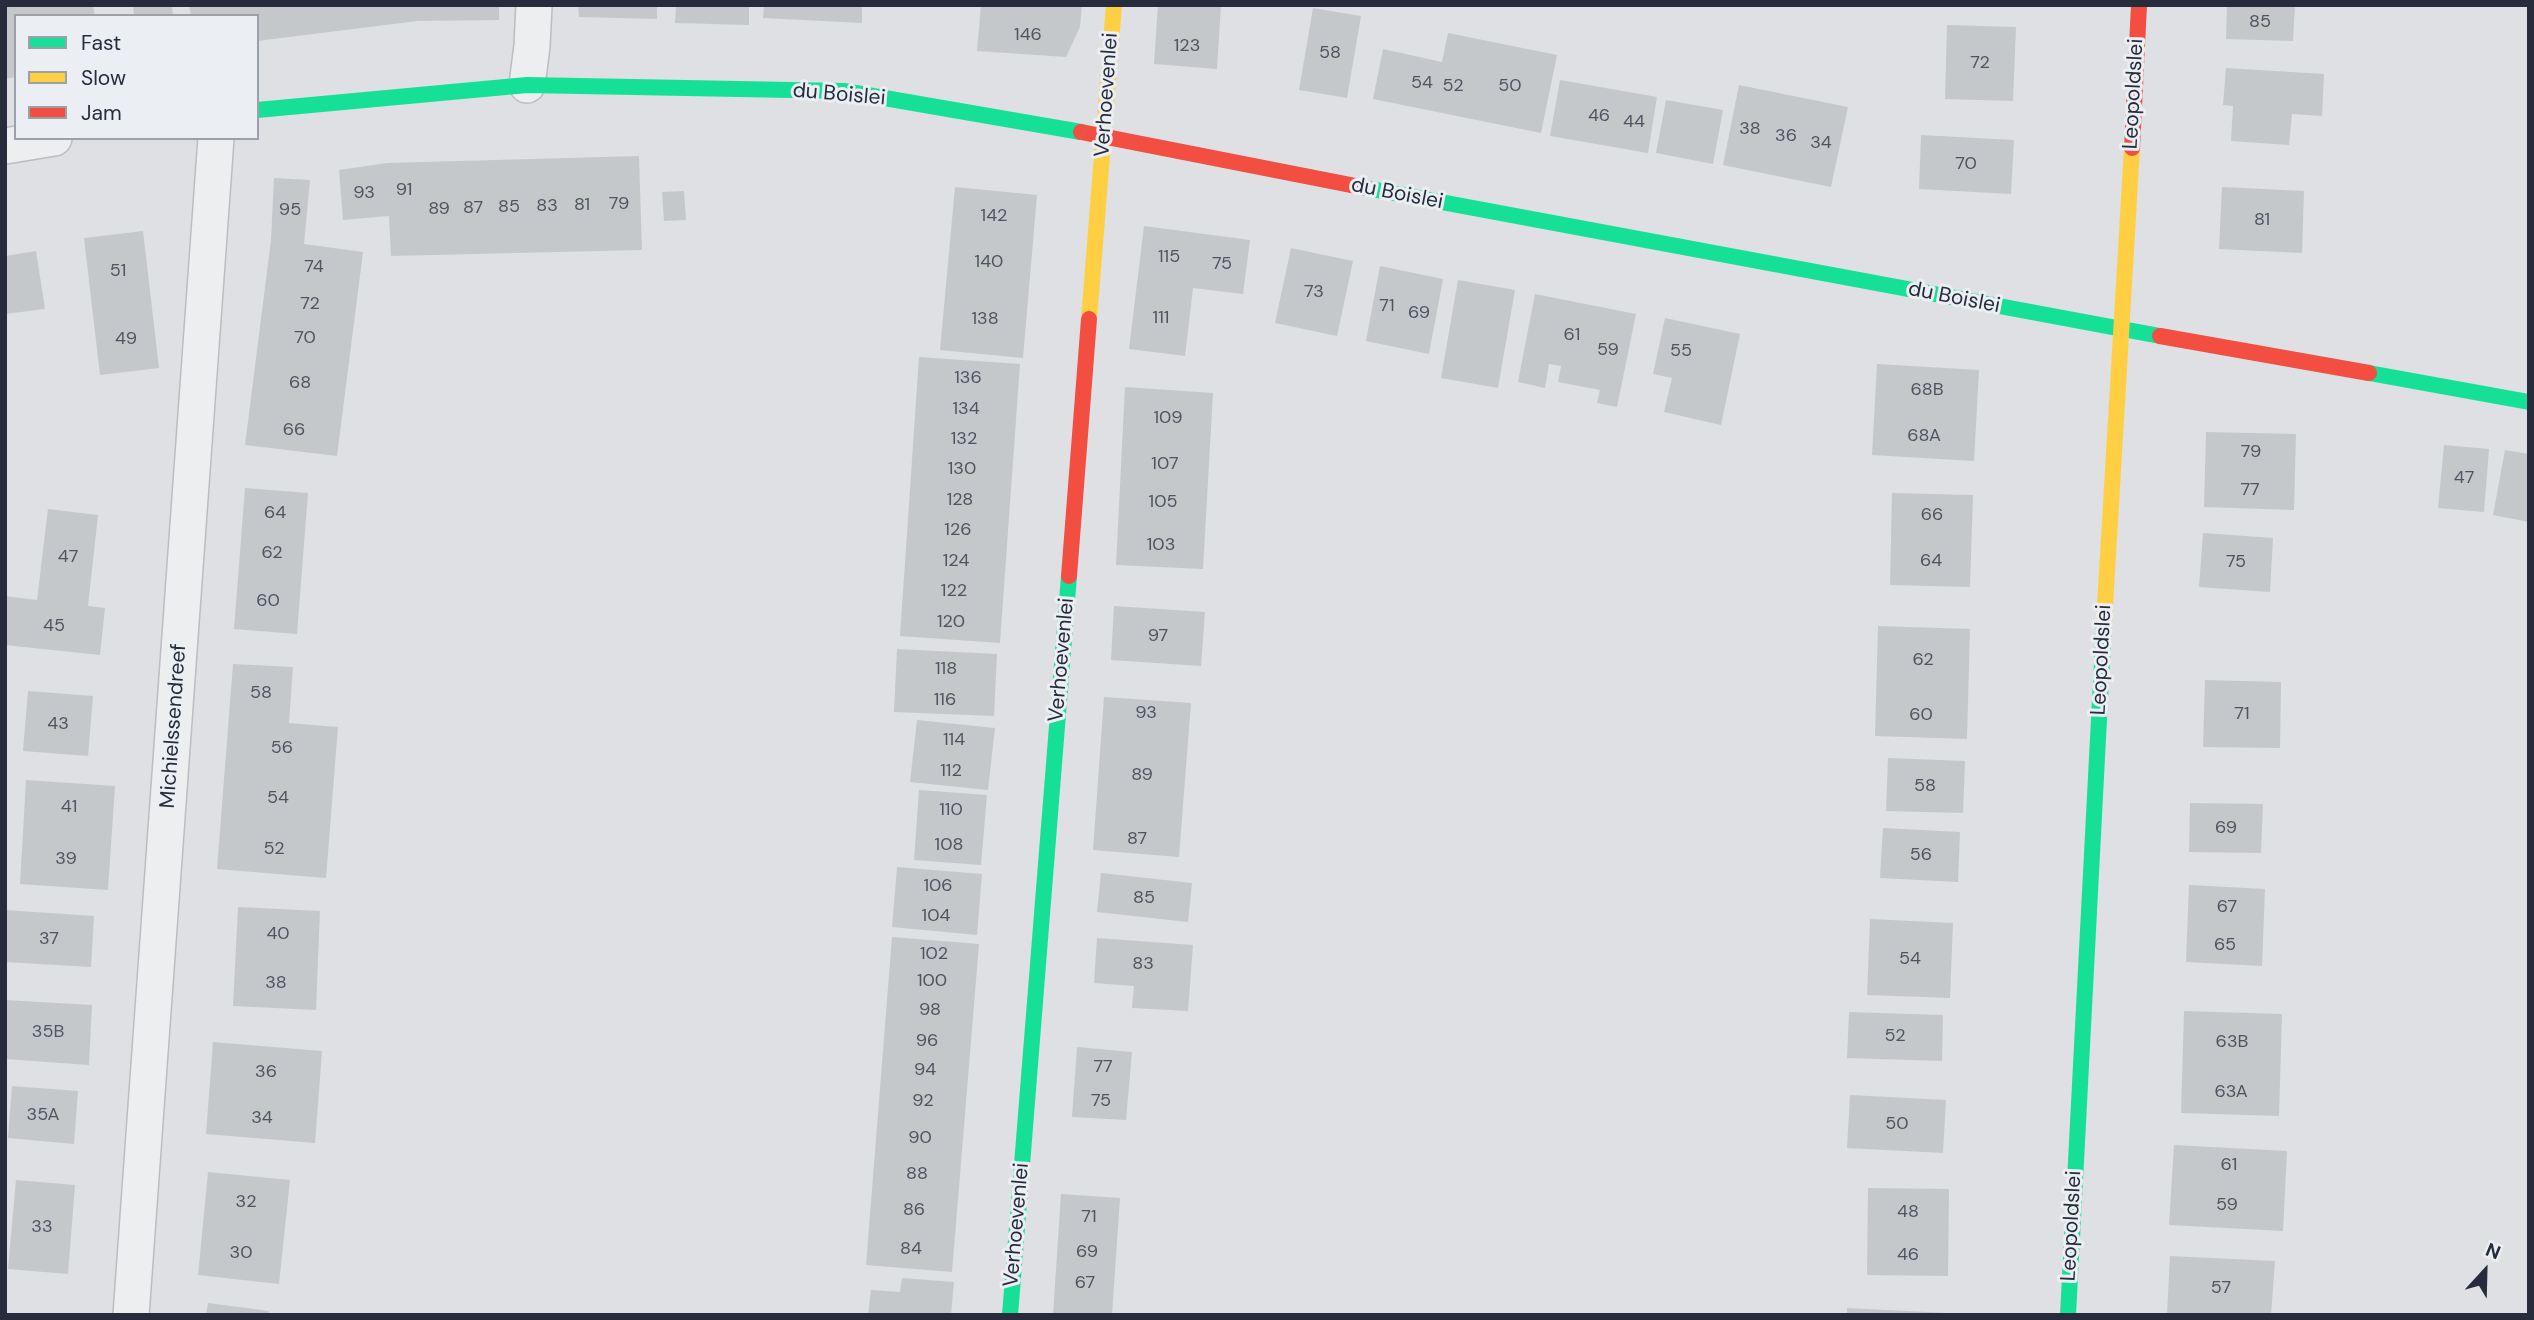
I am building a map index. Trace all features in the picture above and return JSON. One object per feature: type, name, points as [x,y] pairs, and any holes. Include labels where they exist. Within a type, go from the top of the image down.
[{"type":"street","points":[[527,85],[534,5]]},
{"type":"street","name":"Verhoevenlei","points":[[1010,1315],[1114,5]]},
{"type":"street","name":"Leopoldslei","points":[[2068,1315],[2139,5]]},
{"type":"street","name":"du Boislei","points":[[259,110],[527,85],[844,91],[1104,136],[1171,152],[2529,402]]},
{"type":"street","points":[[5,146],[42,140]]},
{"type":"street","name":"Michielssendreef","points":[[131,1315],[216,140]]},
{"type":"building","points":[[5,5],[93,5],[95,14],[14,14],[14,77],[5,79]]},
{"type":"building","points":[[133,5],[172,5],[173,14],[134,14]]},
{"type":"building","points":[[189,5],[499,5],[499,20],[418,21],[259,41],[259,14],[191,14]]},
{"type":"building","points":[[578,5],[657,5],[657,19],[579,17]]},
{"type":"building","points":[[676,5],[749,5],[749,25],[675,23]]},
{"type":"building","points":[[764,5],[862,5],[862,23],[763,18]]},
{"type":"building","points":[[981,5],[1082,5],[1080,27],[1066,57],[977,51]]},
{"type":"building","points":[[1158,5],[1221,5],[1217,69],[1154,64]]},
{"type":"building","points":[[2227,5],[2295,5],[2293,41],[2226,39]]},
{"type":"building","points":[[1313,8],[1361,16],[1347,98],[1299,90]]},
{"type":"building","points":[[1947,25],[2016,27],[2013,101],[1945,99]]},
{"type":"building","points":[[1448,33],[1557,55],[1541,133],[1373,99],[1383,49],[1442,62]]},
{"type":"building","points":[[2226,68],[2324,74],[2322,116],[2292,114],[2289,145],[2231,141],[2233,106],[2223,105]]},
{"type":"building","points":[[1560,80],[1657,97],[1648,153],[1550,136]]},
{"type":"building","points":[[1739,85],[1848,107],[1831,187],[1723,165]]},
{"type":"building","points":[[1666,100],[1723,110],[1713,164],[1656,153]]},
{"type":"building","points":[[1921,135],[2014,140],[2011,194],[1919,189]]},
{"type":"building","points":[[639,156],[642,250],[391,256],[389,216],[343,220],[339,170],[387,163]]},
{"type":"building","points":[[274,178],[310,180],[304,244],[363,252],[337,456],[245,445],[271,240]]},
{"type":"building","points":[[955,187],[1037,195],[1023,358],[940,350]]},
{"type":"building","points":[[2222,187],[2304,191],[2302,253],[2219,249]]},
{"type":"building","points":[[684,191],[686,220],[664,221],[662,192]]},
{"type":"building","points":[[1144,226],[1250,240],[1243,294],[1193,288],[1185,356],[1129,349]]},
{"type":"building","points":[[143,231],[159,368],[100,375],[84,238]]},
{"type":"building","points":[[1291,248],[1353,261],[1337,336],[1275,323]]},
{"type":"building","points":[[36,251],[45,309],[5,314],[5,256]]},
{"type":"building","points":[[1380,266],[1443,279],[1429,354],[1366,341]]},
{"type":"building","points":[[1458,280],[1515,290],[1498,388],[1441,378]]},
{"type":"building","points":[[1535,294],[1636,314],[1617,407],[1597,403],[1600,390],[1558,382],[1561,366],[1549,364],[1545,388],[1518,382]]},
{"type":"building","points":[[1665,318],[1740,334],[1721,425],[1664,412],[1672,378],[1653,374]]},
{"type":"building","points":[[919,357],[1020,364],[1000,643],[900,636]]},
{"type":"building","points":[[1877,364],[1979,370],[1974,461],[1872,455]]},
{"type":"building","points":[[1125,387],[1213,393],[1203,569],[1116,565]]},
{"type":"building","points":[[2206,432],[2296,434],[2294,510],[2204,507]]},
{"type":"building","points":[[2444,445],[2489,449],[2484,512],[2438,508]]},
{"type":"building","points":[[2505,450],[2529,454],[2529,522],[2493,515]]},
{"type":"building","points":[[245,488],[308,493],[297,634],[234,629]]},
{"type":"building","points":[[1892,493],[1973,495],[1970,587],[1890,585]]},
{"type":"building","points":[[48,509],[98,515],[88,606],[105,608],[100,655],[5,645],[5,596],[37,600]]},
{"type":"building","points":[[2203,533],[2273,538],[2270,592],[2199,587]]},
{"type":"building","points":[[1114,606],[1205,612],[1201,666],[1111,660]]},
{"type":"building","points":[[1878,626],[1970,629],[1967,739],[1875,736]]},
{"type":"building","points":[[897,649],[997,654],[994,716],[894,712]]},
{"type":"building","points":[[233,664],[293,667],[289,723],[338,727],[326,878],[217,869]]},
{"type":"building","points":[[2205,680],[2281,682],[2280,748],[2203,747]]},
{"type":"building","points":[[28,691],[93,696],[88,756],[23,751]]},
{"type":"building","points":[[1104,697],[1191,703],[1179,857],[1093,850]]},
{"type":"building","points":[[917,720],[995,728],[988,790],[910,782]]},
{"type":"building","points":[[1888,758],[1965,761],[1963,813],[1886,811]]},
{"type":"building","points":[[26,780],[115,786],[108,890],[20,884]]},
{"type":"building","points":[[919,790],[987,795],[981,865],[914,860]]},
{"type":"building","points":[[2190,803],[2263,804],[2261,853],[2189,852]]},
{"type":"building","points":[[1883,828],[1960,832],[1958,882],[1880,878]]},
{"type":"building","points":[[897,867],[982,874],[977,935],[892,927]]},
{"type":"building","points":[[1101,873],[1192,883],[1188,922],[1097,912]]},
{"type":"building","points":[[2189,885],[2265,889],[2262,966],[2186,962]]},
{"type":"building","points":[[238,907],[320,911],[316,1010],[233,1006]]},
{"type":"building","points":[[5,910],[94,916],[91,967],[5,962]]},
{"type":"building","points":[[1870,919],[1953,923],[1950,998],[1867,995]]},
{"type":"building","points":[[892,937],[979,944],[952,1272],[866,1265]]},
{"type":"building","points":[[1097,938],[1193,945],[1188,1011],[1132,1008],[1134,986],[1094,983]]},
{"type":"building","points":[[5,1000],[92,1005],[89,1065],[5,1059]]},
{"type":"building","points":[[2184,1011],[2282,1014],[2279,1116],[2181,1113]]},
{"type":"building","points":[[1849,1012],[1943,1015],[1942,1061],[1847,1058]]},
{"type":"building","points":[[213,1042],[322,1051],[315,1143],[206,1134]]},
{"type":"building","points":[[1077,1047],[1132,1052],[1126,1120],[1072,1117]]},
{"type":"building","points":[[12,1086],[78,1091],[74,1144],[8,1138]]},
{"type":"building","points":[[1850,1095],[1946,1100],[1943,1153],[1847,1148]]},
{"type":"building","points":[[2174,1145],[2287,1151],[2283,1231],[2169,1225]]},
{"type":"building","points":[[208,1172],[290,1180],[279,1284],[198,1275]]},
{"type":"building","points":[[16,1180],[75,1185],[68,1274],[8,1269]]},
{"type":"building","points":[[1868,1188],[1949,1189],[1948,1276],[1867,1275]]},
{"type":"building","points":[[1061,1194],[1120,1198],[1112,1315],[1053,1315]]},
{"type":"building","points":[[2170,1256],[2275,1261],[2271,1315],[2167,1315]]},
{"type":"building","points":[[902,1278],[954,1282],[951,1315],[868,1315],[871,1290],[900,1292]]},
{"type":"building","points":[[208,1303],[269,1311],[268,1315],[206,1315]]},
{"type":"building","points":[[1847,1308],[1947,1313],[1947,1315],[1847,1315]]},
{"type":"traffic: fast","points":[[259,110],[527,85],[844,91],[1081,132]]},
{"type":"traffic: fast","points":[[1366,188],[2160,336]]},
{"type":"traffic: fast","points":[[2369,373],[2529,402]]},
{"type":"traffic: fast","points":[[1010,1315],[1069,576]]},
{"type":"traffic: fast","points":[[2068,1315],[2104,623]]},
{"type":"traffic: slow","points":[[1089,319],[1114,5]]},
{"type":"traffic: slow","points":[[2104,623],[2132,148]]},
{"type":"traffic: jam","points":[[2132,148],[2139,5]]},
{"type":"traffic: jam","points":[[1081,132],[1366,188]]},
{"type":"traffic: jam","points":[[1069,576],[1089,319]]},
{"type":"traffic: jam","points":[[2160,336],[2369,373]]}]
